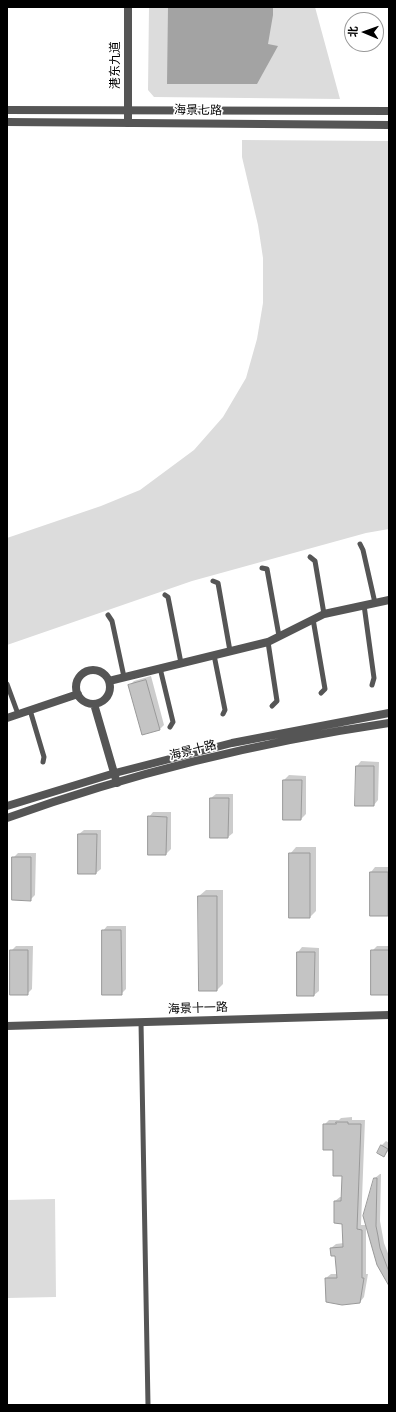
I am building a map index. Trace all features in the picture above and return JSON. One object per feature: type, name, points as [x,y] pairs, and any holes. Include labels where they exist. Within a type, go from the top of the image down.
[{"type":"street","name":"港东九道","points":[[128,7],[128,123]]},
{"type":"street","name":"海景七路","points":[[7,110],[389,111]]},
{"type":"street","name":"海景七路","points":[[7,122],[389,125]]},
{"type":"street","points":[[109,681],[268,642],[324,614],[389,600]]},
{"type":"street","points":[[92,670],[102,673],[109,681],[109,691],[104,700],[94,704],[84,702],[78,694],[77,683],[82,674],[86,672],[92,670]]},
{"type":"street","points":[[7,718],[78,694]]},
{"type":"street","points":[[94,704],[117,783]]},
{"type":"street","name":"海景十路","points":[[7,806],[114,772],[247,739],[389,713]]},
{"type":"street","name":"海景十路","points":[[7,818],[117,783],[192,763],[258,748],[389,724]]},
{"type":"street","name":"海景十一路","points":[[7,1026],[389,1016]]},
{"type":"lane","points":[[360,544],[364,550],[375,603]]},
{"type":"lane","points":[[310,557],[315,561],[324,614]]},
{"type":"lane","points":[[262,568],[267,570],[279,636]]},
{"type":"lane","points":[[214,581],[218,583],[230,651]]},
{"type":"lane","points":[[165,595],[168,597],[180,663]]},
{"type":"lane","points":[[364,605],[374,678],[372,685]]},
{"type":"lane","points":[[108,615],[112,621],[124,677]]},
{"type":"lane","points":[[313,619],[324,689],[321,693]]},
{"type":"lane","points":[[268,642],[277,701],[272,706]]},
{"type":"lane","points":[[214,655],[225,710],[223,714]]},
{"type":"lane","points":[[160,668],[173,722],[170,727]]},
{"type":"lane","points":[[7,684],[18,714]]},
{"type":"lane","points":[[30,710],[44,758],[43,762]]},
{"type":"lane","points":[[141,1022],[148,1405]]},
{"type":"shaded area","points":[[149,7],[315,7],[340,99],[154,97],[148,90]]},
{"type":"shaded area","points":[[168,7],[273,7],[268,44],[278,46],[257,84],[167,84]]},
{"type":"shaded area","points":[[242,140],[389,141],[389,529],[366,533],[192,581],[7,645],[7,538],[101,506],[140,490],[194,450],[223,417],[246,378],[257,339],[263,303],[263,258],[258,225],[242,157]]},
{"type":"shaded area","points":[[55,1199],[56,1297],[7,1298],[7,1200]]},
{"type":"building","points":[[146,680],[160,730],[142,735],[128,685]]},
{"type":"building","points":[[356,766],[374,766],[374,806],[355,806]]},
{"type":"building","points":[[283,780],[302,780],[301,820],[283,820]]},
{"type":"building","points":[[210,798],[229,798],[228,838],[210,838]]},
{"type":"building","points":[[148,816],[167,817],[166,855],[148,855]]},
{"type":"building","points":[[78,834],[97,834],[96,874],[78,874]]},
{"type":"building","points":[[289,853],[310,853],[310,918],[289,918]]},
{"type":"building","points":[[12,857],[31,857],[31,901],[12,900]]},
{"type":"building","points":[[370,872],[388,872],[388,916],[370,916]]},
{"type":"building","points":[[198,896],[217,896],[217,991],[199,991]]},
{"type":"building","points":[[102,930],[121,930],[122,995],[102,995]]},
{"type":"building","points":[[10,950],[28,950],[28,995],[10,995]]},
{"type":"building","points":[[371,950],[389,950],[389,995],[371,995]]},
{"type":"building","points":[[297,952],[315,952],[314,996],[297,996]]},
{"type":"building","points":[[336,1122],[361,1124],[357,1229],[362,1230],[362,1278],[364,1278],[360,1303],[342,1305],[326,1302],[325,1278],[337,1278],[335,1256],[331,1256],[330,1248],[343,1247],[342,1224],[334,1223],[334,1201],[341,1201],[342,1176],[333,1176],[333,1150],[323,1150],[323,1124],[336,1124]]},
{"type":"building","points":[[381,1145],[388,1149],[384,1157],[377,1153]]},
{"type":"building","points":[[374,1178],[377,1178],[376,1226],[380,1248],[389,1272],[389,1286],[377,1265],[363,1216]]}]
